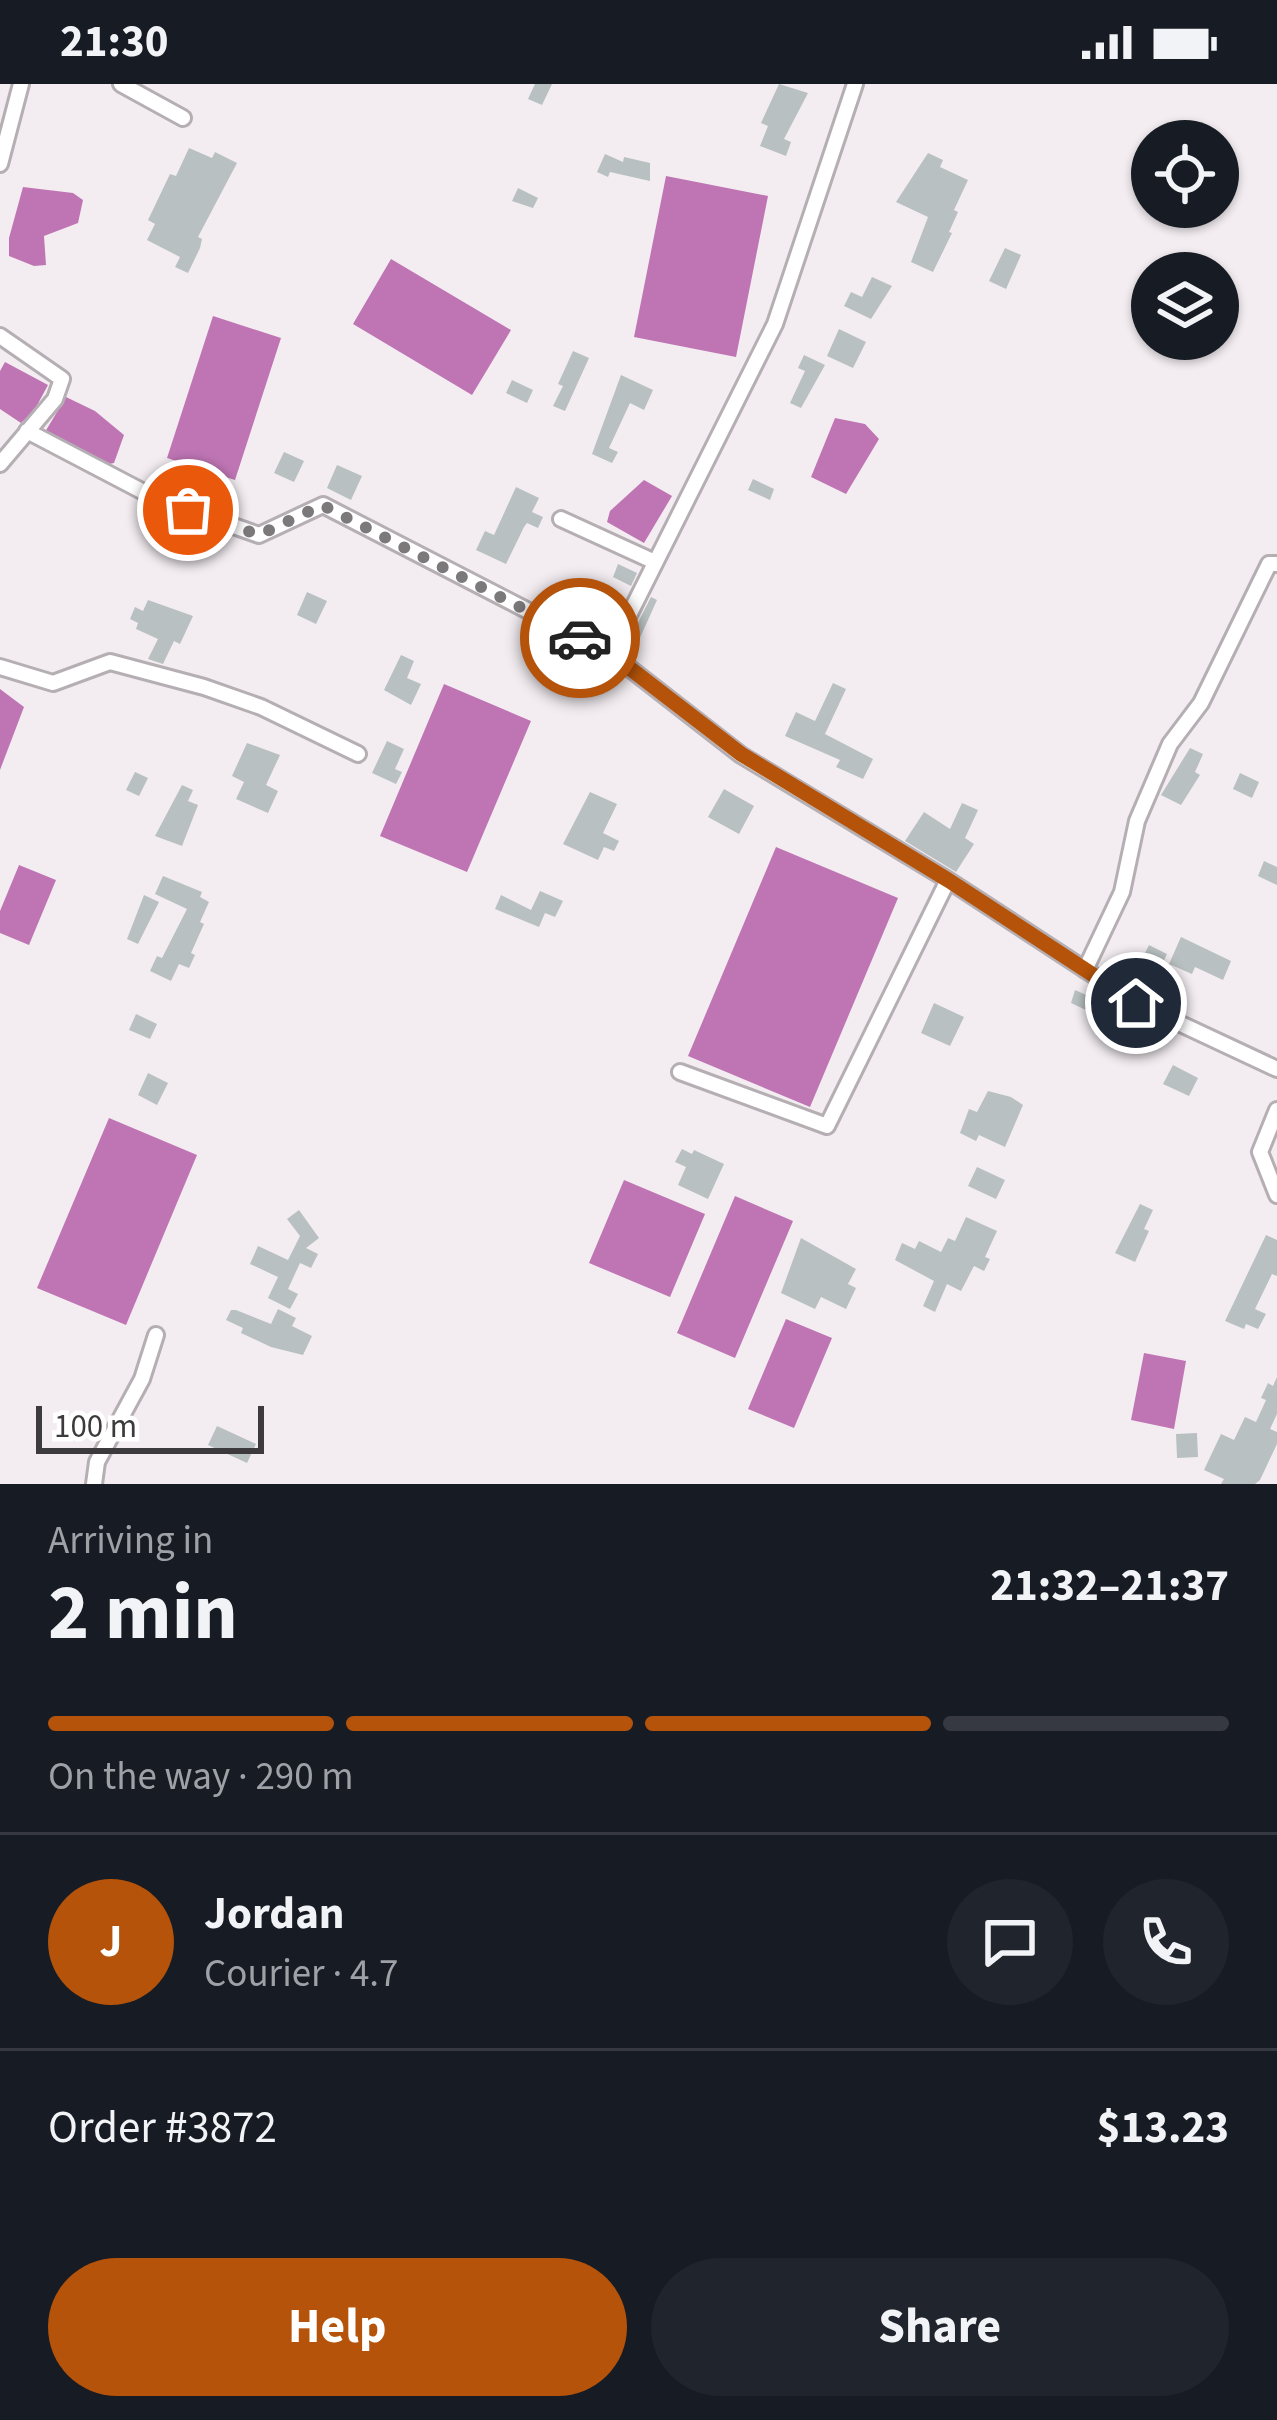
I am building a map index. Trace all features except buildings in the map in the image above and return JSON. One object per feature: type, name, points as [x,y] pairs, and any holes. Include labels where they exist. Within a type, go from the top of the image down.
[{"type":"street","points":[[0,164],[21,84]]},
{"type":"street","points":[[121,84],[183,118]]},
{"type":"street","points":[[610,653],[775,323],[855,84]]},
{"type":"street","points":[[0,336],[62,379],[55,399],[0,464]]},
{"type":"street","points":[[27,431],[157,500],[259,535],[322,505],[610,653],[741,754],[948,880],[1136,1003],[1277,1069]]},
{"type":"street","points":[[561,519],[655,562]]},
{"type":"street","points":[[1085,970],[1123,892],[1137,821],[1170,744],[1202,703],[1269,564],[1277,564]]},
{"type":"street","points":[[0,667],[53,683],[110,662],[261,707],[358,754]]},
{"type":"street","points":[[680,1072],[827,1126],[948,880]]},
{"type":"street","points":[[1277,1110],[1260,1152],[1277,1195]]},
{"type":"street","points":[[94,1484],[98,1462],[142,1379],[156,1335]]},
{"type":"shaded area","points":[[666,176],[768,196],[736,357],[634,337]]},
{"type":"shaded area","points":[[23,187],[73,193],[83,200],[78,223],[44,236],[46,265],[34,266],[9,256]]},
{"type":"shaded area","points":[[391,259],[511,330],[472,395],[353,324]]},
{"type":"shaded area","points":[[213,316],[281,338],[235,480],[167,458]]},
{"type":"shaded area","points":[[5,362],[48,385],[34,411],[21,423],[0,409],[0,371]]},
{"type":"shaded area","points":[[66,397],[95,411],[124,435],[114,463],[99,466],[45,432]]},
{"type":"shaded area","points":[[835,418],[865,424],[879,439],[846,494],[811,477]]},
{"type":"shaded area","points":[[644,480],[672,496],[644,543],[607,522],[610,511]]},
{"type":"shaded area","points":[[444,684],[531,721],[467,872],[380,836]]},
{"type":"shaded area","points":[[0,689],[24,707],[0,770]]},
{"type":"shaded area","points":[[776,847],[898,898],[810,1107],[688,1056]]},
{"type":"shaded area","points":[[19,865],[56,880],[29,945],[0,933],[0,911]]},
{"type":"shaded area","points":[[109,1118],[197,1155],[126,1325],[37,1288]]},
{"type":"shaded area","points":[[624,1180],[705,1214],[670,1297],[589,1263]]},
{"type":"shaded area","points":[[735,1196],[793,1221],[735,1358],[677,1333]]},
{"type":"shaded area","points":[[786,1319],[832,1338],[794,1428],[748,1409]]},
{"type":"shaded area","points":[[1144,1353],[1186,1361],[1174,1429],[1131,1420]]},
{"type":"way so far","points":[[188,510],[259,535],[322,505],[580,638]]},
{"type":"route","points":[[580,638],[610,653],[741,754],[948,880],[1136,1003]]}]
